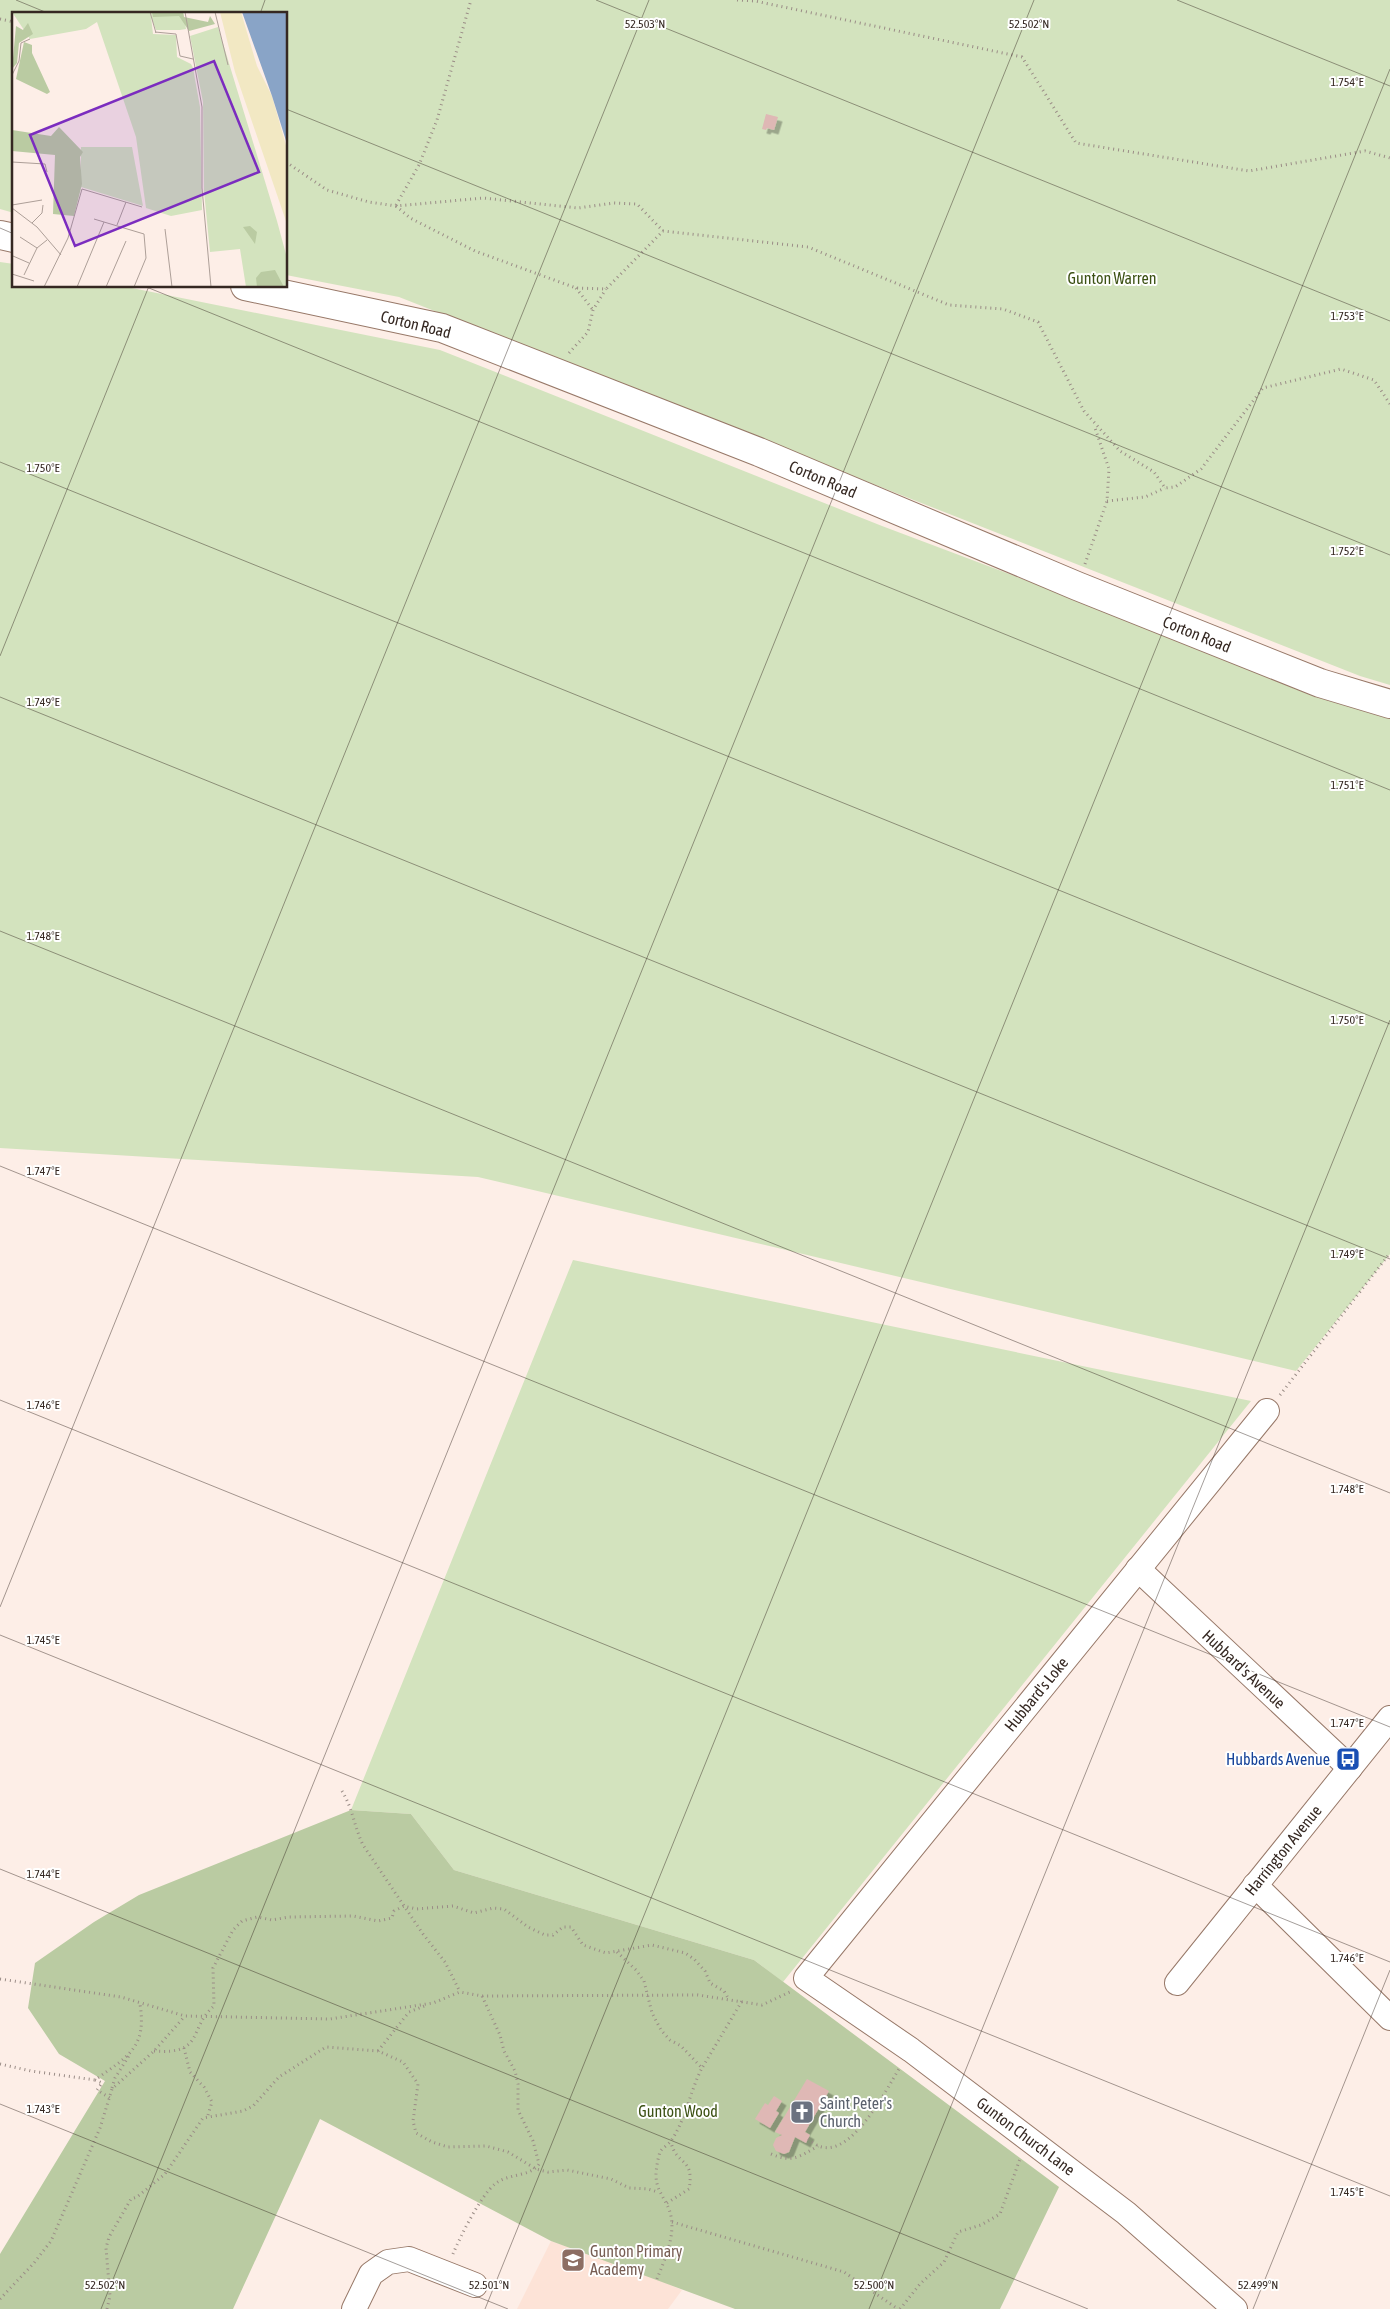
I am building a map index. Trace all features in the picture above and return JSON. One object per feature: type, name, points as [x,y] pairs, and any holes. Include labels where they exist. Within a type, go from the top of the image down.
[{"type":"main road","name":"Corton Road","points":[[254,288],[442,328],[760,452],[1077,586],[1320,683],[1390,704]]},
{"type":"street","name":"Hubbard's Loke","points":[[800,1984],[1267,1411]]},
{"type":"street","name":"Hubbard's Avenue","points":[[1138,1569],[1350,1768]]},
{"type":"street","name":"Harrington Avenue","points":[[1177,1983],[1390,1718]]},
{"type":"street","points":[[1255,1885],[1390,2018]]},
{"type":"street","name":"Gunton Church Lane","points":[[800,1984],[911,2050],[1126,2212],[1235,2309]]},
{"type":"street","points":[[354,2309],[371,2274],[388,2262],[409,2259],[475,2285]]},
{"type":"path","points":[[396,206],[420,165],[437,120],[471,0]]},
{"type":"path","points":[[737,0],[755,1],[1022,57],[1076,143],[1249,171],[1365,152],[1390,158]]},
{"type":"path","points":[[288,163],[327,190],[369,202],[396,206],[483,198],[578,208],[614,203],[637,204],[663,231],[808,246],[949,305],[1003,309],[1038,322],[1084,411],[1120,450],[1154,472],[1165,488]]},
{"type":"path","points":[[396,206],[410,218],[474,251],[576,288],[606,288]]},
{"type":"path","points":[[558,374],[570,350],[588,332],[592,310],[606,288],[663,231]]},
{"type":"path","points":[[576,288],[592,310]]},
{"type":"path","points":[[1107,501],[1145,497],[1165,488],[1175,487],[1201,470],[1263,388],[1341,369],[1374,380],[1390,404]]},
{"type":"path","points":[[1077,586],[1107,501],[1109,469],[1095,428]]},
{"type":"path","points":[[1267,1411],[1390,1253]]},
{"type":"path","points":[[342,1791],[352,1807],[356,1829],[363,1845],[445,1962],[460,1992]]},
{"type":"path","points":[[154,2051],[175,2052],[184,2048],[194,2038],[205,2016],[214,2006],[213,1968],[216,1960],[227,1944],[233,1930],[242,1921],[257,1917],[272,1920],[288,1917],[352,1916],[378,1921],[392,1918],[394,1911],[404,1906],[416,1909],[453,1906],[474,1913],[493,1908],[504,1909],[528,1927],[545,1934],[553,1935],[563,1927],[571,1927],[583,1946],[606,1953],[617,1952],[640,1945],[652,1945],[685,1954],[694,1959],[705,1971],[710,1983],[724,1991],[728,1998]]},
{"type":"path","points":[[617,1952],[636,1970],[644,1981],[650,1997],[652,2013],[662,2030],[670,2040],[682,2046],[702,2068]]},
{"type":"path","points":[[0,1978],[121,1998],[185,2016],[330,2019],[433,2003]]},
{"type":"path","points":[[378,2051],[409,2012],[460,1992],[482,1996],[650,1997],[698,1995],[728,1998],[762,2005],[800,1984]]},
{"type":"path","points":[[444,2273],[469,2222],[494,2185],[510,2175],[526,2174],[536,2169],[539,2164],[533,2141],[518,2110],[518,2084],[515,2071],[504,2051],[500,2035],[482,1996]]},
{"type":"path","points":[[657,2279],[669,2249],[672,2222],[667,2203],[658,2192],[656,2174],[660,2152],[671,2142],[688,2106],[694,2083],[742,2001]]},
{"type":"path","points":[[0,2299],[34,2263],[51,2241],[100,2128],[115,2078],[137,2044],[143,2025],[140,2004]]},
{"type":"path","points":[[112,2089],[154,2051],[185,2016]]},
{"type":"path","points":[[107,2309],[110,2296],[106,2248],[109,2237],[131,2199],[138,2197],[165,2174],[203,2118],[208,2115],[243,2111],[253,2106],[279,2077],[326,2046],[378,2051],[404,2062],[418,2084],[413,2121],[416,2133],[432,2142],[448,2146],[467,2145],[493,2148],[508,2152],[536,2169],[548,2172],[567,2170],[589,2174],[611,2179],[629,2188],[648,2189],[658,2192]]},
{"type":"path","points":[[184,2048],[190,2072],[204,2087],[212,2102],[208,2115]]},
{"type":"path","points":[[95,2080],[132,2050]]},
{"type":"path","points":[[0,2064],[31,2071],[95,2080],[102,2083],[97,2090],[110,2098]]},
{"type":"path","points":[[808,2140],[823,2147],[840,2145],[858,2130],[878,2105],[902,2064]]},
{"type":"path","points":[[667,2203],[689,2189],[691,2175],[688,2165],[672,2151],[671,2142]]},
{"type":"path","points":[[770,2154],[783,2159],[796,2159],[819,2145]]},
{"type":"path","points":[[672,2222],[844,2272],[899,2309],[920,2284],[944,2262],[958,2232],[981,2225],[1000,2214],[1023,2153]]},
{"type":"shaded area","name":"Gunton Primary Academy","points":[[551,2241],[657,2279],[682,2290],[668,2309],[517,2309]]},
{"type":"green space","name":"Gunton Warren","points":[[0,0],[1390,0],[1390,685],[1360,676],[399,297],[288,275],[288,12],[12,12],[12,212],[0,209]]},
{"type":"green space","points":[[0,262],[12,264],[12,288],[132,288],[440,350],[882,526],[1390,717],[1390,1254],[1296,1371],[478,1177],[0,1148]]},
{"type":"green space","points":[[573,1260],[1251,1401],[783,1982],[754,1960],[454,1870],[411,1814],[351,1810]]},
{"type":"green space","name":"Gunton Wood","points":[[351,1810],[411,1814],[454,1870],[754,1960],[1059,2187],[1000,2309],[735,2309],[551,2241],[320,2119],[233,2309],[0,2309],[0,2254],[105,2081],[59,2054],[28,2008],[35,1963],[94,1922],[139,1895]]},
{"type":"building","points":[[766,114],[778,117],[774,130],[762,129]]},
{"type":"building","name":"Saint Peter's Church","points":[[807,2079],[829,2091],[805,2132],[810,2135],[806,2143],[795,2137],[789,2152],[784,2154],[776,2151],[773,2145],[776,2138],[782,2135],[775,2132]]},
{"type":"building","points":[[774,2096],[782,2101],[776,2111],[779,2113],[770,2128],[755,2119],[765,2103],[768,2105]]},
{"type":"place","name":"Hubbards Avenue","points":[[1348,1759]]},
{"type":"place","name":"Saint Peter's Church","points":[[802,2112]]},
{"type":"place","name":"Gunton Primary Academy","points":[[573,2260]]}]
